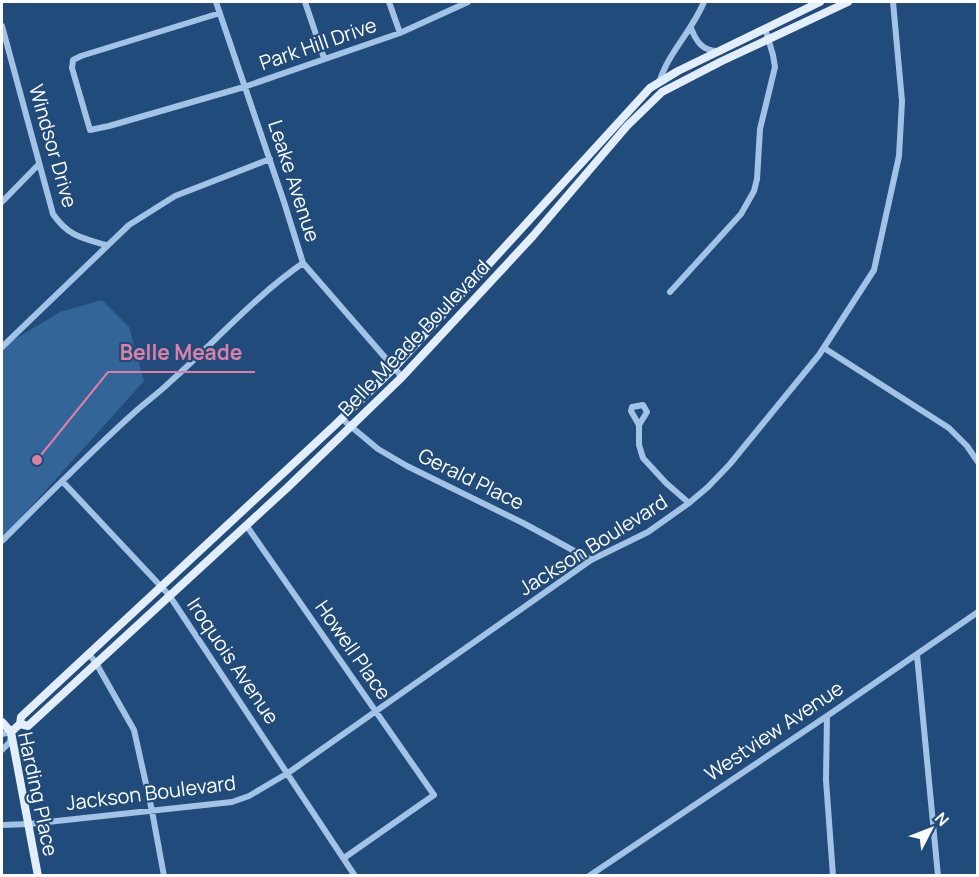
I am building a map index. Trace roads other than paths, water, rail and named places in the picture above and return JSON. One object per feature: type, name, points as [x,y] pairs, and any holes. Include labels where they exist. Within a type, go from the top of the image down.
[{"type":"main road","name":"Belle Meade Boulevard","points":[[20,724],[28,726],[402,377],[506,265],[627,126],[666,89],[848,2]]},
{"type":"main road","name":"Belle Meade Boulevard","points":[[11,732],[20,724],[21,717],[394,368],[650,88],[660,80],[818,3]]},
{"type":"main road","points":[[818,3],[820,15]]},
{"type":"main road","points":[[718,51],[722,61]]},
{"type":"main road","points":[[660,80],[666,89]]},
{"type":"main road","points":[[498,256],[506,265]]},
{"type":"main road","points":[[474,282],[483,290]]},
{"type":"main road","points":[[237,516],[246,525]]},
{"type":"main road","name":"Harding Place","points":[[2,722],[11,732],[38,876]]},
{"type":"street","name":"Leake Avenue","points":[[216,2],[303,263],[402,377]]},
{"type":"street","points":[[305,2],[324,58]]},
{"type":"street","points":[[389,2],[400,33]]},
{"type":"street","name":"Park Hill Drive","points":[[220,13],[73,60],[72,68],[90,130],[244,87],[400,33],[468,2]]},
{"type":"street","points":[[660,80],[664,67],[691,28],[704,2]]},
{"type":"street","name":"Jackson Boulevard","points":[[2,825],[232,802],[249,796],[288,773],[591,560],[648,532],[708,487],[730,464],[824,348],[874,270],[899,156],[902,101],[893,2]]},
{"type":"street","name":"Windsor Drive","points":[[2,26],[52,214],[62,227],[78,238],[106,245]]},
{"type":"street","points":[[691,28],[701,45],[709,51],[718,51]]},
{"type":"street","points":[[670,292],[741,214],[754,191],[760,129],[774,76],[773,55],[765,28]]},
{"type":"street","points":[[2,347],[129,225],[175,196],[270,159]]},
{"type":"street","points":[[2,202],[39,165]]},
{"type":"street","points":[[2,541],[36,505],[220,333],[276,283],[303,263]]},
{"type":"street","points":[[824,348],[949,428],[967,446],[978,462]]},
{"type":"street","name":"Gerald Place","points":[[342,419],[373,446],[407,466],[523,523],[591,560]]},
{"type":"street","points":[[639,425],[639,446],[643,458],[689,503]]},
{"type":"street","name":"Iroquois Avenue","points":[[63,482],[169,595],[355,876]]},
{"type":"street","name":"Howell Place","points":[[246,525],[434,795],[344,858]]},
{"type":"street","name":"Westview Avenue","points":[[589,876],[978,612]]},
{"type":"street","points":[[89,654],[134,730],[164,876]]},
{"type":"street","points":[[917,655],[938,876]]},
{"type":"street","points":[[827,716],[826,780],[833,876]]},
{"type":"street","name":"Belle Meade Boulevard","points":[[2,734],[11,732],[10,742],[2,750]]},
{"type":"place","name":"Belle Meade","points":[[37,460]]}]
